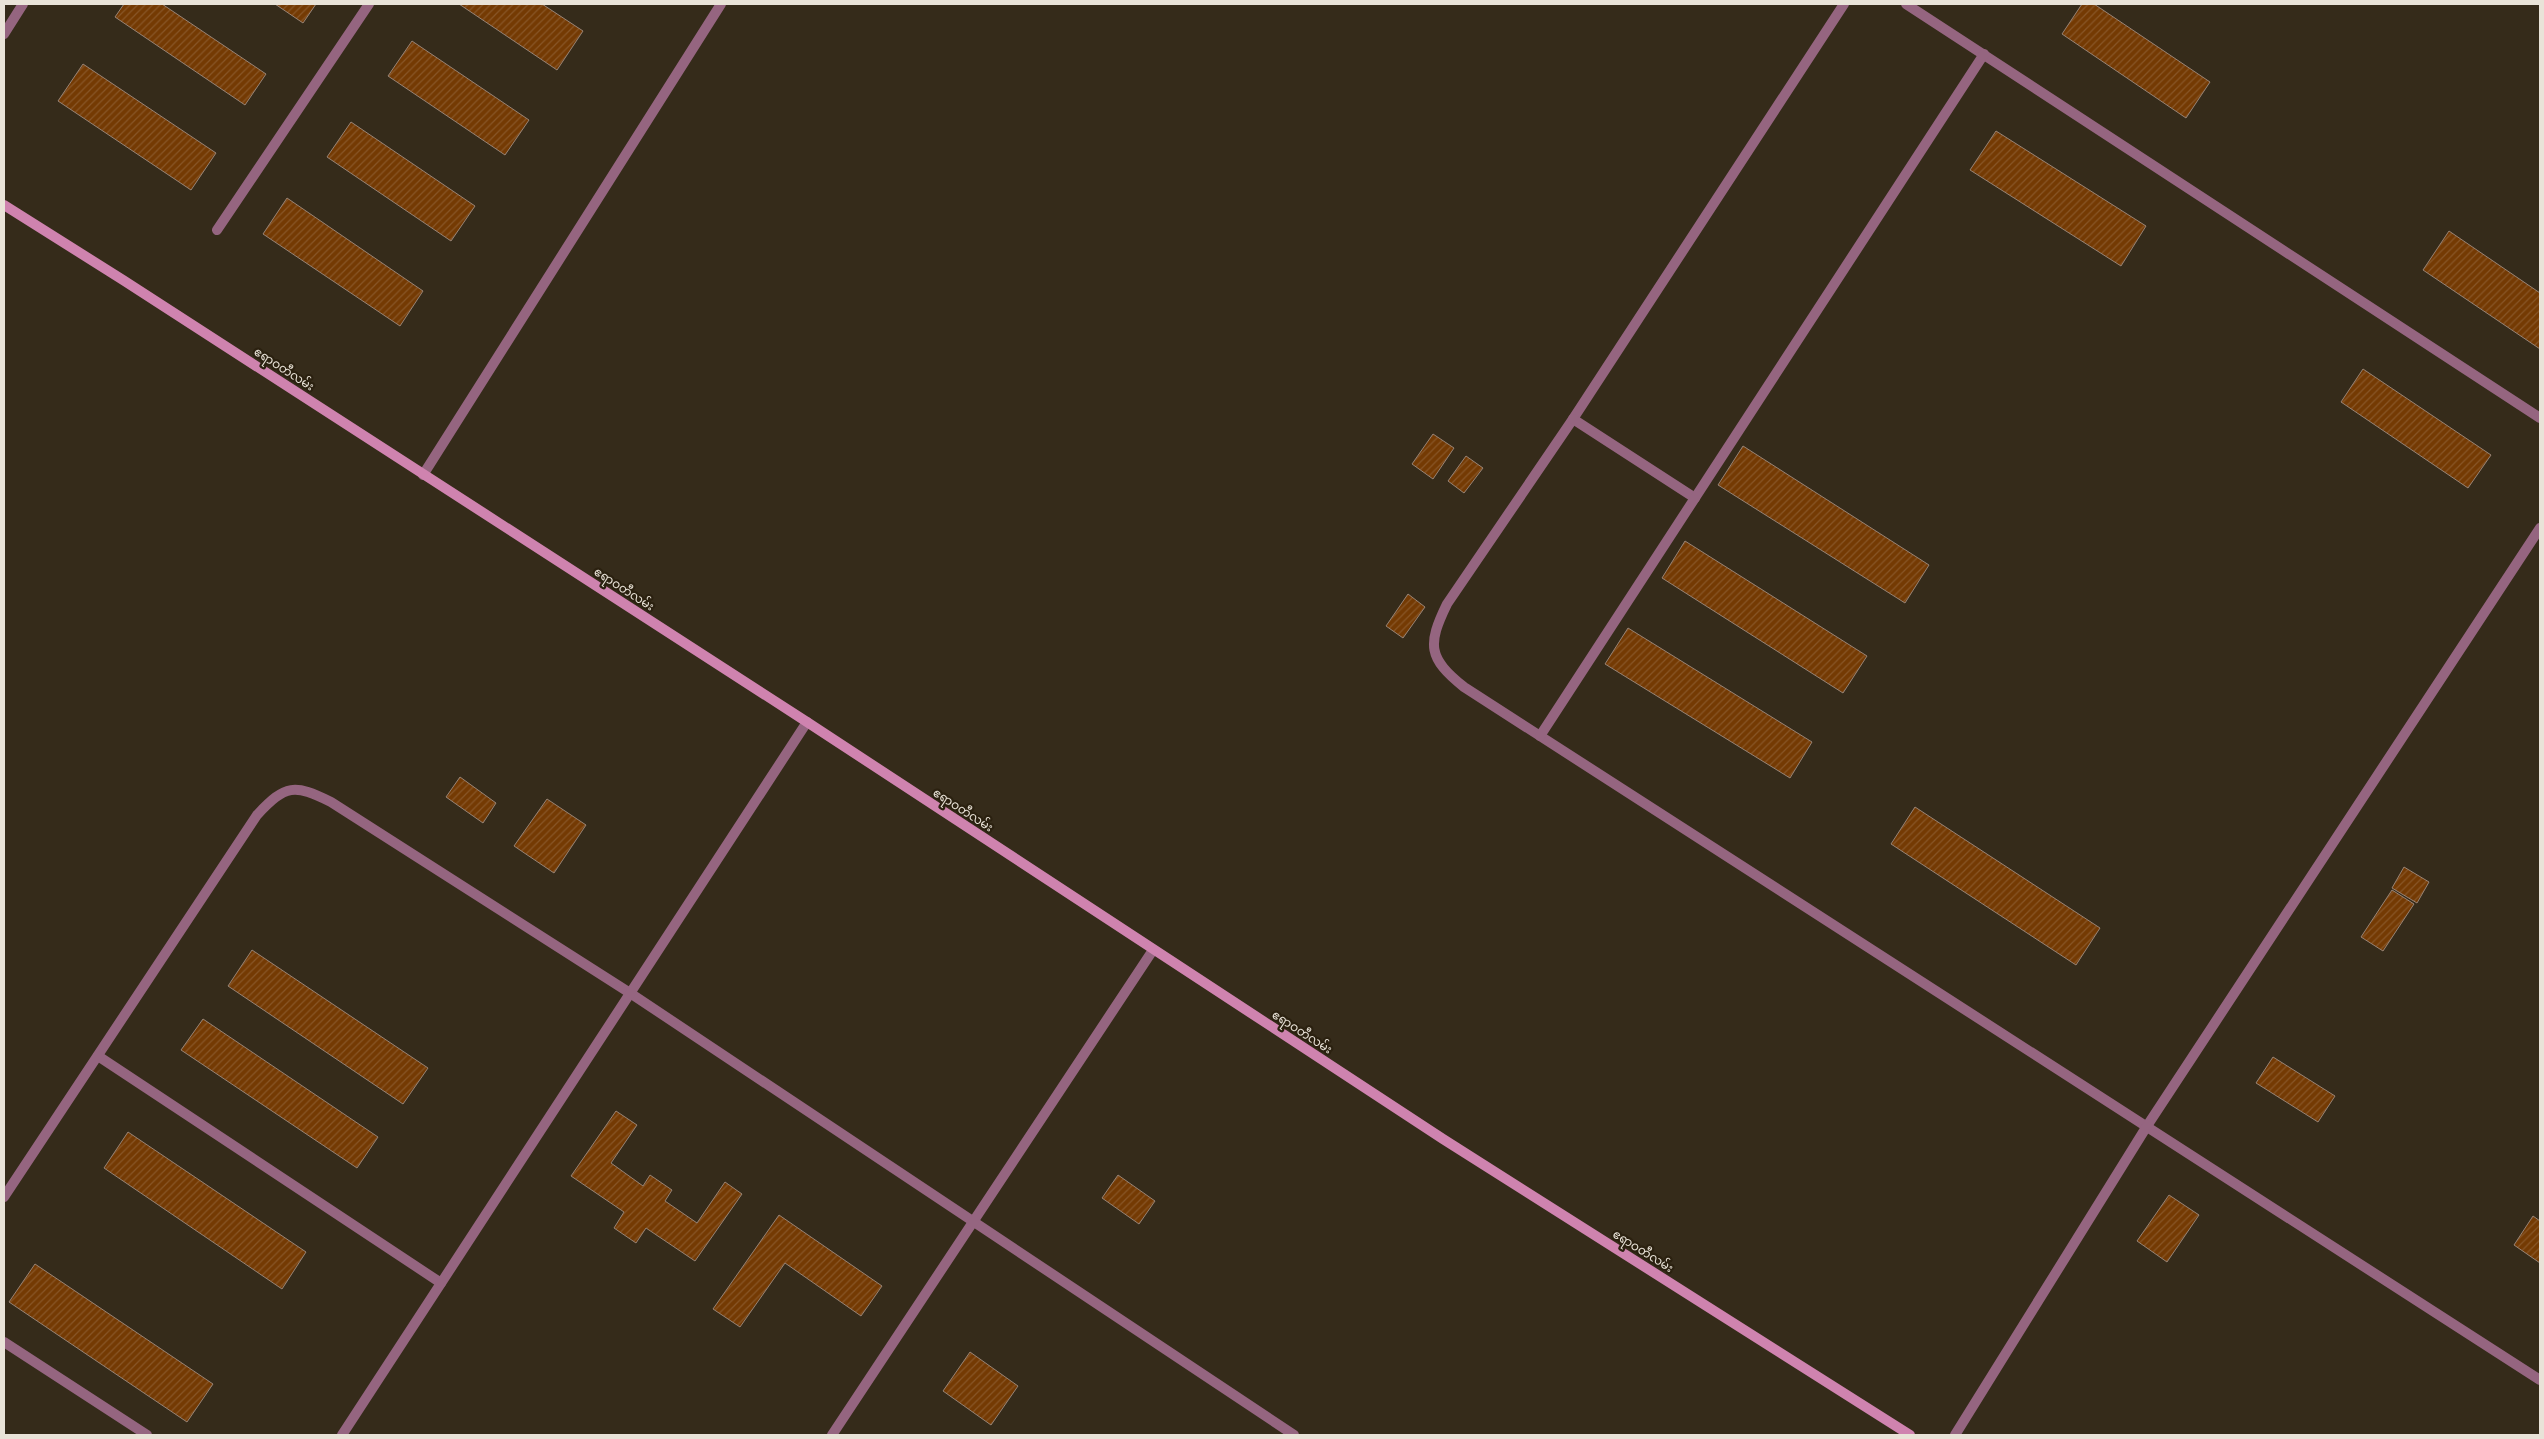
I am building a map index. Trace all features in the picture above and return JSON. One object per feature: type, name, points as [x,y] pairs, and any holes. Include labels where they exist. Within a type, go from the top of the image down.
[{"type":"street","points":[[4,34],[23,4]]},
{"type":"street","points":[[217,230],[369,4]]},
{"type":"street","points":[[423,475],[721,4]]},
{"type":"street","points":[[1844,4],[1573,419],[1447,604],[1434,631],[1435,656],[1445,672],[1464,688],[2540,1380]]},
{"type":"street","points":[[1906,4],[2540,418]]},
{"type":"street","points":[[1540,736],[1984,54]]},
{"type":"street","name":"ဧရာဝတီလမ်း","points":[[4,205],[807,722],[1443,1139],[1910,1435]]},
{"type":"street","points":[[1573,419],[1695,498]]},
{"type":"street","points":[[1955,1435],[2147,1126],[2540,528]]},
{"type":"street","points":[[342,1435],[807,722]]},
{"type":"street","points":[[4,1197],[257,815],[273,798],[291,789],[307,790],[332,802],[630,993],[974,1221],[1280,1431],[1294,1435]]},
{"type":"street","points":[[832,1435],[1153,950]]},
{"type":"street","points":[[98,1056],[441,1283]]},
{"type":"street","points":[[4,1342],[147,1435]]},
{"type":"building","points":[[124,4],[162,4],[266,74],[245,105],[115,17]]},
{"type":"building","points":[[275,4],[316,4],[303,23]]},
{"type":"building","points":[[459,4],[542,4],[583,31],[557,70]]},
{"type":"building","points":[[2082,4],[2094,4],[2210,82],[2186,118],[2062,34]]},
{"type":"building","points":[[412,41],[529,120],[505,155],[388,76]]},
{"type":"building","points":[[83,64],[216,153],[191,190],[58,101]]},
{"type":"building","points":[[351,122],[475,206],[451,241],[327,157]]},
{"type":"building","points":[[1996,131],[2146,226],[2121,266],[1970,170]]},
{"type":"building","points":[[287,198],[423,291],[400,326],[263,234]]},
{"type":"building","points":[[2449,231],[2540,293],[2540,349],[2423,270]]},
{"type":"building","points":[[2363,369],[2491,455],[2468,488],[2341,402]]},
{"type":"building","points":[[1433,434],[1454,448],[1433,479],[1412,464]]},
{"type":"building","points":[[1743,446],[1929,565],[1905,603],[1718,485]]},
{"type":"building","points":[[1466,456],[1483,468],[1464,493],[1448,481]]},
{"type":"building","points":[[1685,541],[1867,656],[1843,693],[1662,578]]},
{"type":"building","points":[[1408,594],[1425,607],[1403,638],[1386,626]]},
{"type":"building","points":[[1628,628],[1812,742],[1790,778],[1605,664]]},
{"type":"building","points":[[460,777],[496,803],[483,823],[446,797]]},
{"type":"building","points":[[547,799],[586,825],[554,873],[514,846]]},
{"type":"building","points":[[1915,807],[2100,928],[2076,965],[1891,844]]},
{"type":"building","points":[[2404,867],[2429,882],[2417,903],[2392,888]]},
{"type":"building","points":[[2392,890],[2414,904],[2383,951],[2361,937]]},
{"type":"building","points":[[252,950],[428,1068],[403,1104],[228,986]]},
{"type":"building","points":[[203,1019],[378,1137],[357,1168],[181,1050]]},
{"type":"building","points":[[2273,1057],[2335,1096],[2318,1122],[2256,1083]]},
{"type":"building","points":[[616,1111],[637,1125],[611,1163],[643,1186],[650,1175],[672,1190],[665,1201],[697,1223],[725,1182],[742,1194],[695,1261],[646,1228],[636,1243],[614,1228],[624,1212],[571,1176]]},
{"type":"building","points":[[128,1132],[306,1252],[282,1289],[104,1168]]},
{"type":"building","points":[[1118,1175],[1155,1201],[1139,1224],[1102,1198]]},
{"type":"building","points":[[2169,1195],[2199,1215],[2167,1262],[2137,1241]]},
{"type":"building","points":[[779,1215],[882,1286],[861,1316],[785,1263],[740,1327],[713,1309]]},
{"type":"building","points":[[2533,1216],[2540,1221],[2540,1263],[2514,1245]]},
{"type":"building","points":[[35,1264],[213,1384],[187,1422],[9,1302]]},
{"type":"building","points":[[970,1352],[1018,1386],[991,1425],[943,1391]]}]
